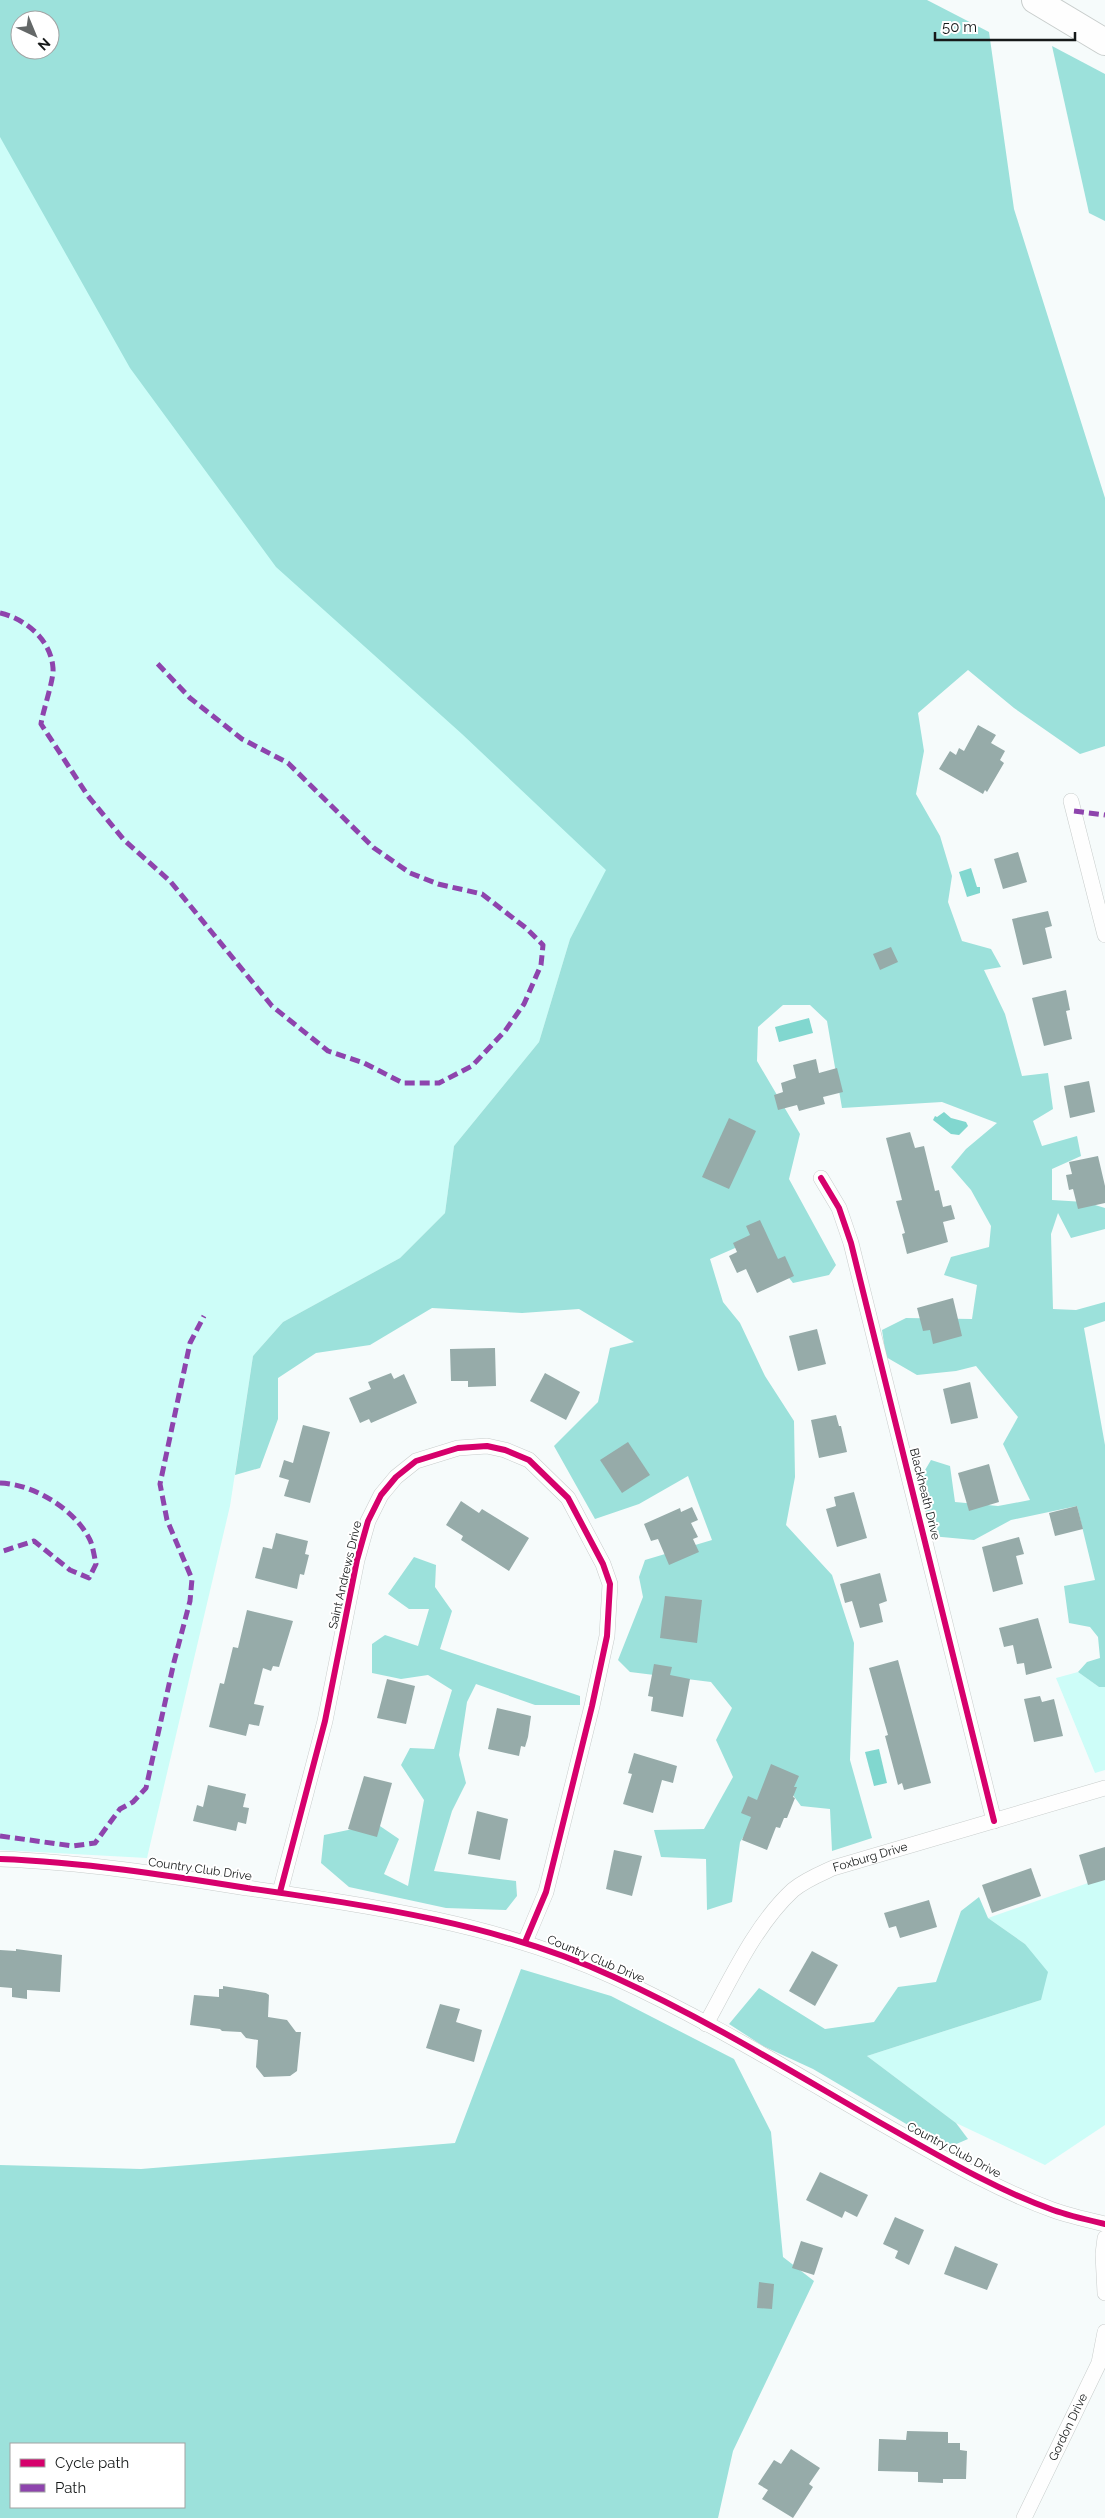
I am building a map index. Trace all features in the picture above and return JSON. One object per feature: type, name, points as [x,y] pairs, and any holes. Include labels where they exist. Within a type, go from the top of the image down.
[{"type":"highway","points":[[1035,0],[1105,42]]},
{"type":"street","points":[[1071,801],[1105,936]]},
{"type":"street","name":"Blackheath Drive","points":[[821,1178],[839,1208],[851,1243],[994,1821]]},
{"type":"street","name":"Saint Andrews Drive","points":[[280,1892],[325,1720],[357,1560],[368,1521],[382,1494],[396,1477],[416,1461],[458,1448],[487,1446],[506,1450],[529,1460],[568,1498],[603,1564],[610,1584],[607,1636],[592,1706],[546,1892],[525,1942]]},
{"type":"street","name":"Foxburg Drive","points":[[706,2024],[762,1929],[781,1902],[795,1888],[834,1868],[1105,1788]]},
{"type":"street","name":"Country Club Drive","points":[[0,1859],[150,1873],[280,1892],[453,1923],[525,1942],[615,1977],[706,2024],[924,2148],[1004,2190],[1056,2211],[1105,2224]]},
{"type":"street","points":[[1105,2238],[1103,2254],[1105,2293]]},
{"type":"street","name":"Gordon Drive","points":[[1024,2518],[1099,2363],[1105,2332]]},
{"type":"shaded area","points":[[0,0],[927,0],[989,32],[1014,209],[1105,498],[1105,746],[1080,754],[1014,708],[968,670],[918,713],[924,751],[916,794],[940,836],[952,876],[948,902],[962,941],[991,949],[1001,967],[984,970],[1005,1014],[1022,1076],[1048,1073],[1053,1109],[1033,1121],[1042,1146],[1077,1136],[1081,1156],[1052,1169],[1052,1200],[1085,1202],[1105,1208],[1105,1229],[1071,1238],[1058,1213],[1051,1234],[1053,1309],[1076,1310],[1105,1302],[1105,1321],[1084,1328],[1105,1445],[1105,1687],[1099,1687],[1078,1672],[1087,1662],[1100,1658],[1098,1637],[1090,1627],[1069,1623],[1064,1586],[1095,1580],[1077,1506],[1011,1520],[974,1540],[931,1536],[918,1482],[931,1460],[950,1466],[955,1502],[998,1506],[1030,1500],[1003,1444],[1018,1417],[976,1366],[956,1371],[917,1375],[886,1357],[882,1330],[906,1318],[972,1319],[977,1285],[944,1275],[951,1257],[989,1247],[991,1226],[971,1190],[951,1167],[966,1149],[997,1123],[942,1102],[842,1108],[827,1021],[810,1005],[783,1005],[758,1027],[757,1061],[800,1134],[789,1179],[836,1265],[829,1275],[793,1283],[758,1238],[710,1259],[723,1302],[740,1323],[765,1376],[794,1421],[795,1477],[786,1525],[832,1575],[854,1643],[850,1760],[872,1838],[832,1851],[830,1809],[801,1806],[782,1780],[740,1842],[732,1902],[707,1910],[706,1859],[661,1857],[654,1830],[704,1829],[733,1777],[716,1740],[732,1708],[711,1682],[630,1672],[618,1660],[643,1597],[639,1577],[645,1560],[712,1540],[688,1476],[639,1504],[595,1519],[554,1446],[598,1402],[610,1348],[634,1342],[579,1309],[522,1313],[432,1308],[370,1345],[316,1353],[278,1378],[278,1419],[260,1468],[235,1475],[253,1356],[283,1322],[400,1258],[445,1213],[454,1146],[539,1042],[570,939],[606,870],[462,734],[276,567],[130,368],[0,137]]},
{"type":"shaded area","points":[[1052,46],[1105,74],[1105,221],[1089,213]]},
{"type":"shaded area","points":[[0,69],[610,864],[570,939],[539,1042],[454,1146],[445,1213],[400,1258],[283,1322],[253,1356],[230,1506],[147,1858],[0,1850]]},
{"type":"shaded area","points":[[971,868],[977,887],[980,887],[980,893],[967,897],[959,872]]},
{"type":"shaded area","points":[[809,1018],[813,1033],[779,1042],[775,1027]]},
{"type":"shaded area","points":[[944,1112],[951,1118],[966,1122],[968,1126],[959,1135],[951,1134],[933,1120],[935,1116],[937,1117]]},
{"type":"shaded area","points":[[414,1557],[436,1565],[435,1587],[452,1611],[440,1649],[580,1696],[580,1705],[535,1705],[476,1684],[467,1702],[459,1755],[466,1783],[452,1811],[434,1871],[516,1881],[517,1896],[506,1910],[446,1908],[349,1887],[321,1863],[324,1835],[377,1824],[399,1839],[384,1874],[408,1886],[424,1800],[401,1765],[410,1748],[434,1749],[452,1690],[428,1675],[401,1679],[372,1673],[372,1644],[385,1635],[418,1646],[429,1609],[409,1609],[388,1594]]},
{"type":"shaded area","points":[[1078,1672],[1099,1687],[1105,1687],[1105,1770],[1095,1773],[1056,1678]]},
{"type":"shaded area","points":[[879,1749],[887,1783],[874,1786],[865,1752]]},
{"type":"shaded area","points":[[1105,1877],[1105,2125],[1045,2165],[956,2123],[867,2056],[1041,2000],[1025,1944],[988,1918]]},
{"type":"shaded area","points":[[979,1897],[988,1918],[1025,1944],[1048,1972],[1041,2000],[867,2056],[956,2123],[968,2139],[947,2148],[813,2069],[763,2046],[729,2024],[759,1988],[825,2029],[874,2022],[898,1987],[936,1982],[961,1911]]},
{"type":"shaded area","points":[[521,1969],[611,1996],[734,2059],[771,2132],[783,2257],[814,2281],[733,2451],[718,2518],[0,2518],[0,2165],[141,2169],[455,2143]]},
{"type":"building","points":[[978,725],[996,735],[991,743],[1005,751],[1000,760],[1004,763],[987,792],[985,790],[983,794],[939,769],[950,751],[956,755],[959,748],[964,751]]},
{"type":"building","points":[[1018,852],[1027,882],[1003,889],[994,859]]},
{"type":"building","points":[[1048,911],[1052,926],[1045,928],[1052,958],[1023,965],[1012,919]]},
{"type":"building","points":[[891,947],[898,962],[880,970],[873,954]]},
{"type":"building","points":[[1066,990],[1070,1010],[1066,1011],[1072,1039],[1044,1046],[1032,998]]},
{"type":"building","points":[[816,1059],[819,1073],[837,1068],[843,1092],[823,1097],[825,1104],[799,1111],[797,1105],[778,1110],[774,1095],[783,1092],[781,1083],[796,1078],[793,1065]]},
{"type":"building","points":[[1089,1081],[1095,1112],[1070,1118],[1064,1086]]},
{"type":"building","points":[[729,1118],[756,1131],[729,1189],[702,1177]]},
{"type":"building","points":[[910,1132],[915,1148],[924,1146],[935,1191],[939,1190],[943,1207],[951,1205],[955,1219],[943,1222],[948,1242],[907,1254],[902,1234],[905,1233],[896,1201],[902,1200],[886,1138]]},
{"type":"building","points":[[1098,1156],[1105,1186],[1105,1203],[1078,1209],[1073,1189],[1069,1190],[1066,1175],[1072,1174],[1069,1162]]},
{"type":"building","points":[[760,1220],[778,1259],[785,1256],[794,1276],[757,1293],[746,1269],[737,1273],[729,1256],[737,1252],[733,1243],[750,1235],[746,1226]]},
{"type":"building","points":[[953,1298],[962,1336],[933,1344],[930,1330],[923,1331],[917,1308]]},
{"type":"building","points":[[817,1329],[826,1364],[798,1371],[789,1336]]},
{"type":"building","points":[[495,1348],[496,1386],[468,1387],[468,1381],[451,1381],[450,1349]]},
{"type":"building","points":[[391,1373],[394,1379],[404,1374],[417,1403],[371,1423],[369,1419],[360,1423],[349,1398],[371,1389],[368,1382]]},
{"type":"building","points":[[545,1373],[580,1392],[566,1420],[530,1401]]},
{"type":"building","points":[[970,1382],[978,1418],[951,1424],[943,1389]]},
{"type":"building","points":[[836,1415],[839,1426],[841,1426],[847,1452],[819,1458],[811,1420]]},
{"type":"building","points":[[303,1425],[330,1432],[310,1503],[284,1496],[289,1480],[279,1477],[284,1460],[293,1463]]},
{"type":"building","points":[[628,1442],[650,1475],[622,1493],[600,1460]]},
{"type":"building","points":[[989,1464],[999,1502],[969,1511],[958,1473]]},
{"type":"building","points":[[854,1492],[867,1538],[837,1547],[826,1509],[836,1506],[834,1497]]},
{"type":"building","points":[[461,1501],[479,1513],[482,1509],[529,1538],[509,1571],[461,1540],[463,1536],[446,1525]]},
{"type":"building","points":[[1077,1506],[1083,1529],[1055,1536],[1049,1513]]},
{"type":"building","points":[[692,1507],[698,1520],[691,1523],[698,1537],[693,1539],[699,1552],[669,1565],[658,1539],[651,1541],[644,1524],[680,1508],[681,1512]]},
{"type":"building","points":[[276,1533],[308,1541],[305,1554],[309,1555],[304,1575],[300,1574],[297,1589],[255,1578],[263,1547],[272,1549]]},
{"type":"building","points":[[1019,1537],[1024,1554],[1016,1556],[1023,1584],[993,1592],[982,1547]]},
{"type":"building","points":[[880,1573],[887,1601],[879,1604],[883,1622],[860,1628],[852,1601],[845,1603],[840,1584]]},
{"type":"building","points":[[665,1596],[702,1600],[697,1643],[660,1638]]},
{"type":"building","points":[[247,1610],[293,1621],[279,1667],[273,1666],[271,1671],[263,1668],[254,1704],[264,1706],[259,1726],[249,1724],[246,1736],[209,1727],[220,1683],[224,1684],[233,1647],[238,1648]]},
{"type":"building","points":[[1038,1618],[1052,1668],[1026,1675],[1024,1663],[1017,1664],[1013,1645],[1004,1647],[999,1628]]},
{"type":"building","points":[[898,1660],[931,1783],[904,1790],[902,1783],[898,1785],[885,1736],[888,1735],[869,1668]]},
{"type":"building","points":[[654,1664],[672,1667],[670,1675],[690,1679],[683,1717],[651,1711],[653,1697],[648,1696]]},
{"type":"building","points":[[387,1679],[415,1686],[406,1724],[377,1718]]},
{"type":"building","points":[[1040,1696],[1042,1702],[1054,1699],[1063,1736],[1034,1742],[1024,1699]]},
{"type":"building","points":[[497,1708],[531,1716],[525,1747],[521,1746],[519,1756],[488,1749]]},
{"type":"building","points":[[634,1753],[677,1766],[673,1783],[662,1780],[653,1813],[623,1804],[632,1774],[628,1773]]},
{"type":"building","points":[[771,1764],[799,1776],[794,1787],[797,1787],[793,1797],[795,1798],[787,1818],[784,1818],[780,1828],[776,1827],[767,1850],[742,1840],[751,1817],[741,1813],[748,1796],[757,1800]]},
{"type":"building","points":[[364,1776],[392,1783],[377,1837],[348,1829]]},
{"type":"building","points":[[208,1785],[246,1794],[243,1807],[249,1808],[246,1824],[238,1822],[236,1831],[193,1821],[197,1805],[203,1807]]},
{"type":"building","points":[[477,1811],[508,1819],[500,1860],[468,1854]]},
{"type":"building","points":[[1105,1847],[1105,1880],[1088,1885],[1079,1855]]},
{"type":"building","points":[[614,1850],[642,1856],[632,1896],[606,1889]]},
{"type":"building","points":[[1031,1868],[1041,1896],[992,1913],[982,1885]]},
{"type":"building","points":[[929,1900],[937,1927],[900,1938],[896,1926],[889,1928],[884,1913]]},
{"type":"building","points":[[16,1949],[62,1955],[60,1992],[27,1990],[27,1999],[12,1997],[12,1988],[0,1987],[0,1950],[16,1951]]},
{"type":"building","points":[[812,1951],[838,1965],[815,2006],[789,1991]]},
{"type":"building","points":[[223,1986],[269,1995],[268,2017],[287,2020],[296,2032],[301,2032],[297,2071],[290,2076],[264,2077],[256,2067],[258,2040],[246,2038],[241,2032],[222,2031],[220,2029],[190,2025],[194,1995],[219,1997],[219,1989],[223,1989]]},
{"type":"building","points":[[440,2004],[460,2009],[456,2022],[482,2030],[474,2062],[426,2048]]},
{"type":"building","points":[[820,2172],[868,2195],[857,2217],[845,2211],[842,2218],[806,2200]]},
{"type":"building","points":[[895,2217],[924,2230],[909,2265],[895,2258],[898,2251],[883,2244]]},
{"type":"building","points":[[801,2241],[823,2248],[814,2275],[792,2268]]},
{"type":"building","points":[[955,2246],[998,2264],[987,2290],[944,2274]]},
{"type":"building","points":[[759,2282],[774,2284],[772,2309],[757,2308]]},
{"type":"building","points":[[907,2431],[948,2432],[948,2443],[960,2443],[960,2450],[967,2451],[966,2479],[943,2479],[943,2483],[918,2482],[918,2472],[878,2471],[879,2439],[906,2440]]},
{"type":"building","points":[[791,2449],[820,2468],[809,2484],[813,2487],[793,2518],[762,2499],[768,2490],[758,2484],[774,2460],[781,2464]]},
{"type":"marked path","points":[[0,613],[19,620],[28,626],[36,632],[48,648],[53,673],[41,724],[88,796],[124,840],[170,881],[272,1006],[328,1051],[364,1063],[403,1083],[439,1083],[472,1066],[505,1031],[524,1004],[541,965],[543,945],[526,928],[482,894],[438,884],[410,873],[374,848],[288,763],[242,739],[190,698],[156,662]]},
{"type":"marked path","points":[[1074,811],[1105,815]]},
{"type":"marked path","points":[[0,1836],[73,1846],[95,1843],[120,1809],[133,1802],[146,1788],[174,1662],[190,1601],[192,1579],[167,1520],[160,1484],[190,1343],[204,1316]]},
{"type":"marked path","points":[[0,1483],[26,1488],[63,1508],[82,1527],[89,1538],[96,1564],[89,1578],[70,1570],[34,1541],[0,1552]]},
{"type":"cycle path","points":[[821,1178],[839,1208],[851,1243],[994,1821]]},
{"type":"cycle path","points":[[280,1892],[325,1721],[357,1560],[368,1521],[381,1495],[396,1477],[416,1461],[458,1448],[487,1446],[505,1450],[529,1460],[568,1498],[603,1564],[610,1584],[607,1636],[592,1706],[546,1892],[525,1942]]},
{"type":"cycle path","points":[[0,1859],[124,1870],[341,1902],[434,1919],[526,1943],[614,1977],[682,2010],[986,2181],[1053,2210],[1105,2224]]}]
